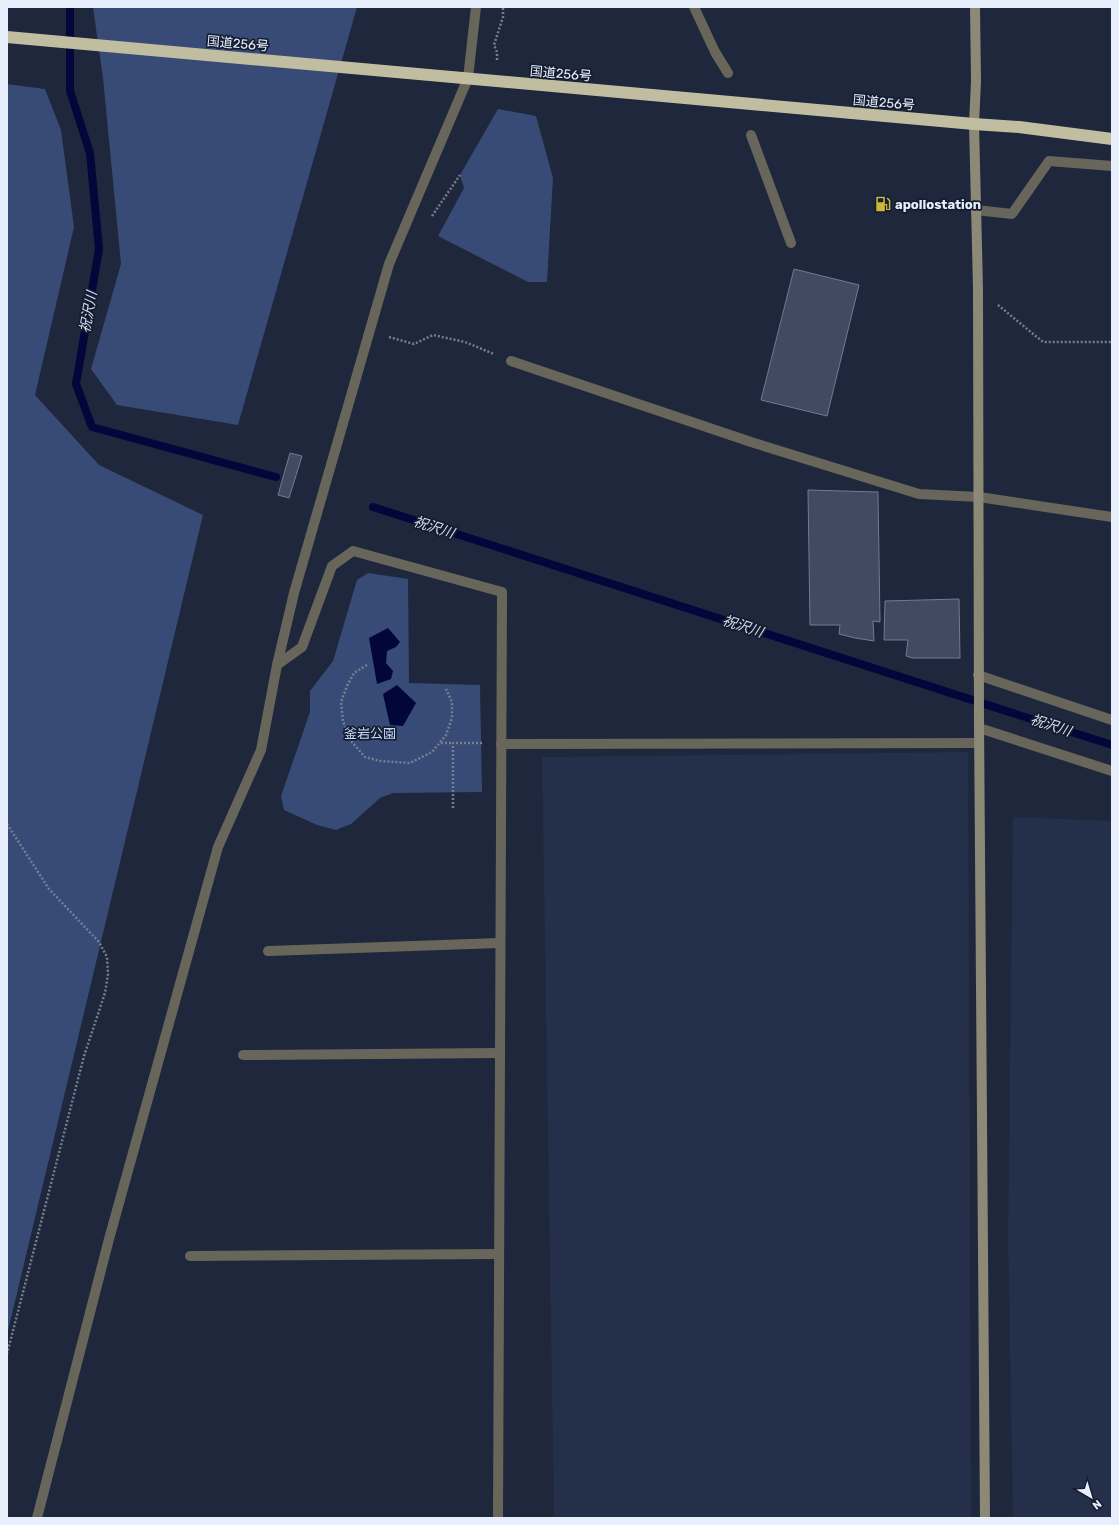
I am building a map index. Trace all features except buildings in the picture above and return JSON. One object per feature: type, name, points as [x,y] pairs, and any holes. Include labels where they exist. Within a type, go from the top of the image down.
[{"type":"highway","name":"国道256号","points":[[7,37],[1019,127],[1112,139]]},
{"type":"street","points":[[37,1518],[109,1239],[218,846],[261,750],[277,665],[294,593],[389,264],[468,78],[476,7]]},
{"type":"street","points":[[694,7],[715,52],[728,73]]},
{"type":"street","points":[[975,7],[976,81],[974,124],[978,288],[979,743],[985,1518]]},
{"type":"street","points":[[751,135],[791,243]]},
{"type":"street","points":[[976,210],[1012,214],[1049,161],[1112,166]]},
{"type":"street","points":[[511,362],[751,442],[919,494],[979,497],[1112,517]]},
{"type":"street","points":[[277,665],[302,647],[332,566],[353,551],[502,592],[498,1518]]},
{"type":"street","points":[[979,679],[1112,720]]},
{"type":"street","points":[[979,725],[1112,771]]},
{"type":"street","points":[[501,744],[979,743]]},
{"type":"street","points":[[268,951],[500,943]]},
{"type":"street","points":[[243,1056],[500,1053]]},
{"type":"street","points":[[190,1256],[499,1254]]},
{"type":"path","points":[[496,64],[498,57],[494,45],[503,18],[502,7]]},
{"type":"path","points":[[978,288],[1042,342],[1112,342]]},
{"type":"path","points":[[369,332],[414,344],[433,335],[466,342],[511,362]]},
{"type":"path","points":[[367,665],[354,672],[347,686],[341,702],[343,721],[351,741],[365,757],[380,762],[410,763],[432,752],[446,735],[452,718],[452,702],[446,689]]},
{"type":"path","points":[[441,742],[501,744]]},
{"type":"path","points":[[453,743],[453,808]]},
{"type":"path","points":[[7,824],[49,889],[99,942],[107,957],[108,974],[105,993],[84,1056],[7,1354]]},
{"type":"shaded area","points":[[388,628],[400,642],[396,647],[387,651],[386,663],[393,671],[391,679],[377,684],[369,638]]},
{"type":"shaded area","points":[[397,685],[416,703],[403,726],[390,725],[383,694]]},
{"type":"shaded area","points":[[968,752],[971,1518],[554,1518],[542,757]]},
{"type":"shaded area","points":[[1013,817],[1112,821],[1112,1518],[1013,1518],[1008,1238]]},
{"type":"green space","points":[[93,7],[357,7],[238,425],[117,405],[91,369],[121,264],[103,78]]},
{"type":"green space","points":[[7,84],[45,89],[61,130],[74,227],[35,395],[99,465],[203,515],[7,1335]]},
{"type":"green space","points":[[498,109],[536,116],[553,178],[547,282],[528,282],[438,236],[464,188],[460,175]]},
{"type":"green space","name":"釜岩公園","points":[[368,573],[408,579],[409,683],[480,685],[482,792],[393,793],[380,798],[351,824],[336,830],[317,825],[284,810],[281,796],[310,712],[310,691],[333,661],[357,580]]},
{"type":"waterway","name":"祝沢川","points":[[70,7],[70,91],[90,153],[99,249],[76,384],[92,427],[276,477]]},
{"type":"waterway","name":"祝沢川","points":[[373,507],[1112,745]]},
{"type":"place","name":"apollostation","points":[[883,204]]}]
